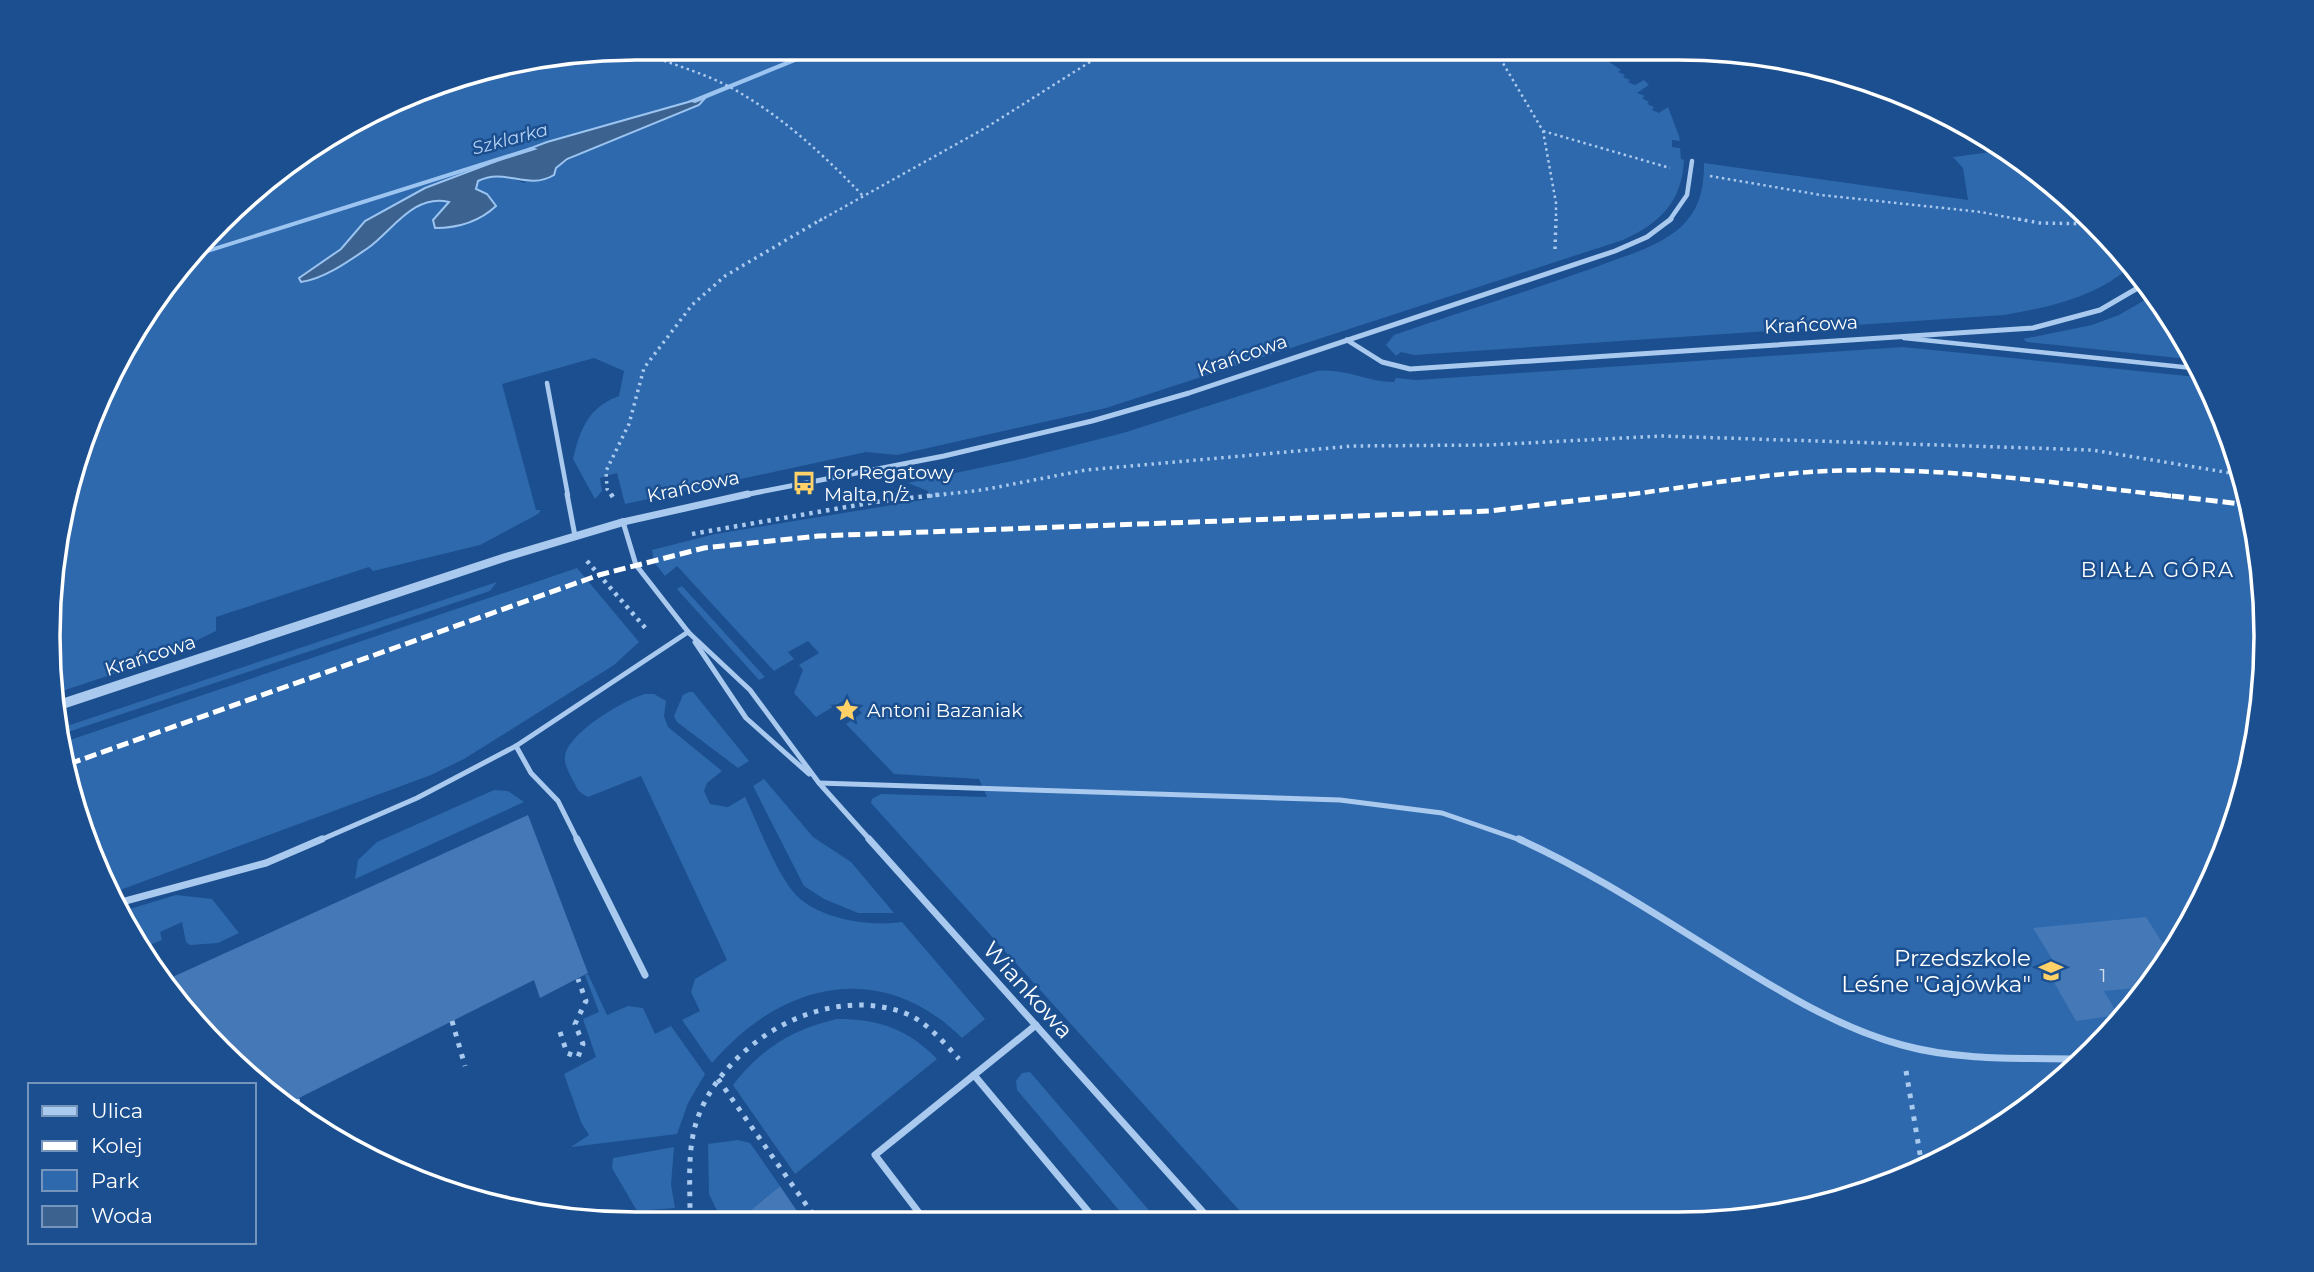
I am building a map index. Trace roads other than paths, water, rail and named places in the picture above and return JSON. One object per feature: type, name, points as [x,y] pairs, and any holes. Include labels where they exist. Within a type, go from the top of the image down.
[{"type":"street","name":"Krańcowa","points":[[63,704],[623,522],[687,506],[944,456],[1092,421],[1189,393],[1636,243],[1668,223],[1688,199],[1692,161]]},
{"type":"street","name":"Krańcowa","points":[[1348,340],[1382,362],[1410,369],[1900,338],[2033,328],[2100,310],[2137,288]]},
{"type":"lane","points":[[1900,338],[2188,369]]},
{"type":"lane","points":[[547,383],[575,536]]},
{"type":"lane","name":"Wiankowa","points":[[623,522],[636,565],[688,632],[746,718],[819,783]]},
{"type":"lane","points":[[124,900],[266,863],[417,798],[516,746],[688,632]]},
{"type":"lane","name":"Wiankowa","points":[[688,632],[751,691],[819,783],[1203,1212]]},
{"type":"lane","points":[[516,746],[531,773],[558,801],[645,975]]},
{"type":"lane","points":[[819,783],[1340,800],[1441,813],[1506,833],[1576,864],[1780,991],[1841,1022],[1902,1045],[1984,1058],[2069,1059]]},
{"type":"lane","points":[[918,1212],[875,1154],[1036,1025]]},
{"type":"lane","points":[[974,1075],[1089,1212]]},
{"type":"water","points":[[706,97],[699,105],[567,159],[556,168],[554,175],[544,179],[535,181],[497,176],[478,181],[476,189],[487,194],[496,206],[475,220],[452,227],[435,228],[433,220],[449,202],[425,203],[404,215],[377,241],[345,264],[310,280],[301,282],[299,278],[341,249],[365,221],[425,188],[547,142]]},
{"type":"waterway","name":"Szklarka","points":[[692,101],[796,60]]},
{"type":"waterway","name":"Szklarka","points":[[207,252],[534,149]]},
{"type":"railway","points":[[1616,496],[1774,475],[1870,470],[1956,473],[2171,496]]},
{"type":"railway","points":[[74,762],[599,575],[704,548],[818,536],[1489,511],[1631,494]]},
{"type":"railway","points":[[2155,494],[2239,504]]},
{"type":"place","name":"Tor Regatowy Malta n/ż","points":[[804,483]]},
{"type":"place","name":"Antoni Bazaniak","points":[[847,710]]},
{"type":"place","name":"Przedszkole Leśne \"Gajówka\"","points":[[2051,971]]},
{"type":"district","name":"BIAŁA GÓRA","points":[[2158,570]]}]
